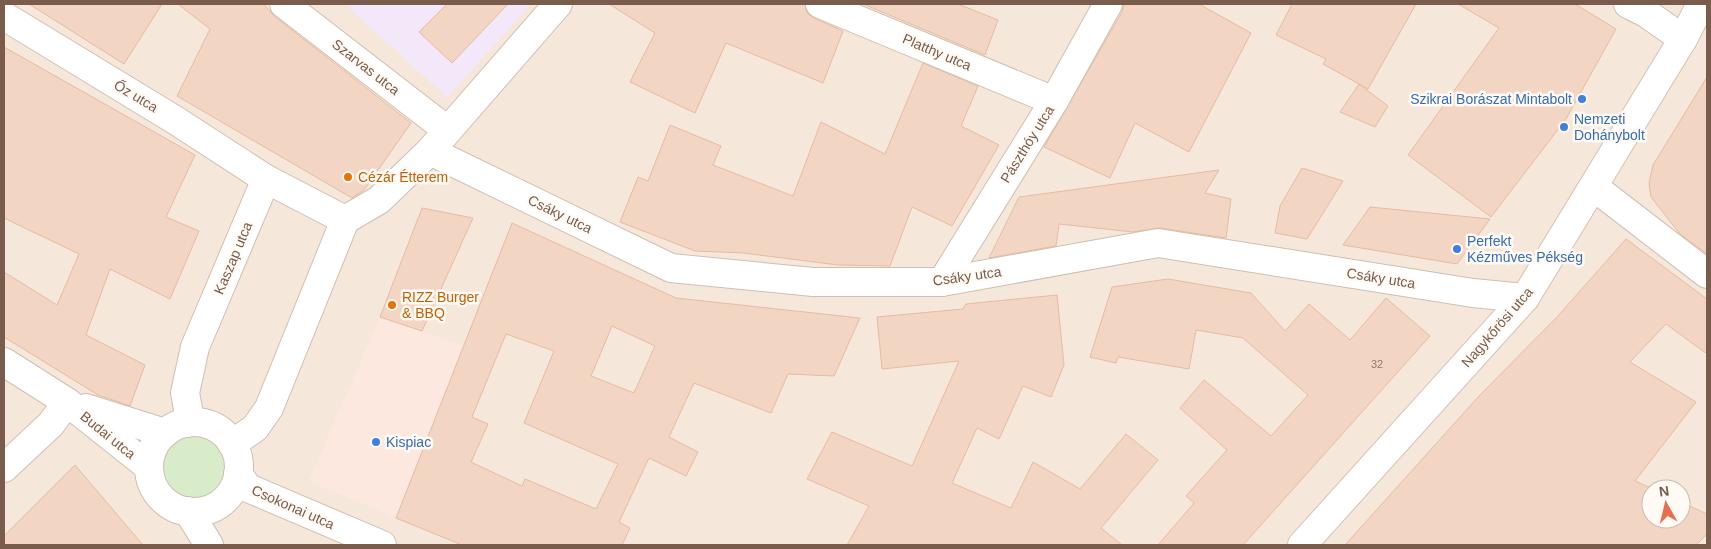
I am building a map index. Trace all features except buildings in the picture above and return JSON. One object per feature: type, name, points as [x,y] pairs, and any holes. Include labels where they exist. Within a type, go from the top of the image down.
[{"type":"street","name":"Szarvas utca","points":[[284,4],[447,130]]},
{"type":"street","points":[[232,444],[255,428],[269,408],[345,220],[379,200],[430,151],[558,4]]},
{"type":"street","name":"Platthy utca","points":[[820,4],[1054,101]]},
{"type":"street","name":"Pászthóy utca","points":[[942,282],[1054,101],[1108,4]]},
{"type":"street","points":[[1628,4],[1646,13],[1683,39]]},
{"type":"street","name":"Nagykőrösi utca","points":[[1302,545],[1525,298],[1683,39],[1700,4]]},
{"type":"street","name":"Őz utca","points":[[4,16],[266,179]]},
{"type":"street","name":"Csáky utca","points":[[430,151],[671,268],[814,282],[942,282],[1158,243],[1473,292],[1525,298]]},
{"type":"street","points":[[266,179],[345,220]]},
{"type":"street","name":"Kaszap utca","points":[[176,428],[188,409],[185,393],[196,347],[266,179]]},
{"type":"street","points":[[1594,187],[1707,274]]},
{"type":"street","name":"Budai utca","points":[[4,362],[67,402],[149,467]]},
{"type":"street","points":[[4,468],[51,424],[67,402]]},
{"type":"street","name":"Budai utca","points":[[67,402],[176,428]]},
{"type":"street","points":[[200,423],[224,433],[232,444],[237,453],[238,474],[235,485],[221,503],[200,512],[176,508],[165,501],[154,486],[149,467],[151,454],[157,442],[176,428],[200,423]]},
{"type":"street","name":"Csokonai utca","points":[[238,474],[248,488],[382,545]]},
{"type":"street","points":[[188,511],[208,545]]},
{"type":"shaded area","points":[[4,4],[1707,4],[1707,545],[4,545]]},
{"type":"shaded area","points":[[345,4],[531,4],[447,97]]},
{"type":"shaded area","name":"Kispiac","points":[[380,317],[464,346],[396,518],[309,481]]},
{"type":"green space","points":[[194,436],[212,442],[220,450],[226,468],[220,486],[212,494],[194,500],[176,494],[168,486],[162,468],[168,450],[176,442]]},
{"type":"place","name":"Szikrai Borászat Mintabolt","points":[[1582,99]]},
{"type":"place","name":"Nemzeti Dohánybolt","points":[[1564,127]]},
{"type":"place","name":"Cézár Étterem","points":[[348,177]]},
{"type":"place","name":"Perfekt Kézműves Pékség","points":[[1457,249]]},
{"type":"place","name":"RIZZ Burger & BBQ","points":[[392,305]]},
{"type":"place","name":"Kispiac","points":[[376,442]]}]
